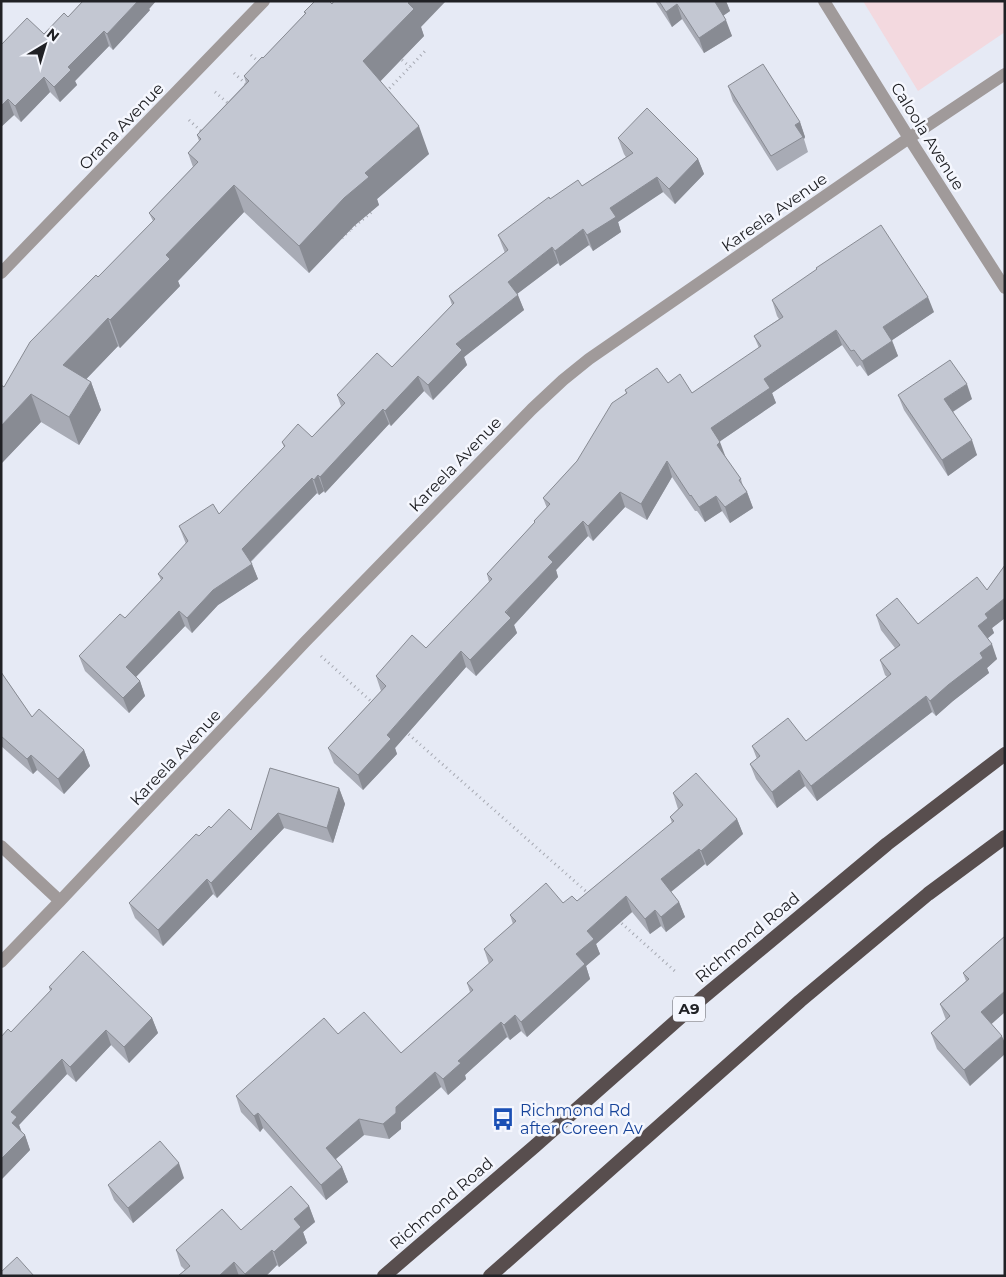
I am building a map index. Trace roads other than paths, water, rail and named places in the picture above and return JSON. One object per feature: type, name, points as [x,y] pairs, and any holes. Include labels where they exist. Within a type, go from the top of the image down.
[{"type":"highway","name":"Richmond Road","points":[[384,1276],[701,999],[887,844],[1005,754]]},
{"type":"highway","points":[[490,1276],[800,1002],[928,894],[1005,837]]},
{"type":"street","name":"Orana Avenue","points":[[1,274],[264,1]]},
{"type":"street","name":"Caloola Avenue","points":[[824,1],[1005,288]]},
{"type":"street","name":"Kareela Avenue","points":[[1,962],[305,642],[532,409],[563,380],[588,359],[1005,74]]},
{"type":"street","points":[[1,846],[60,901]]},
{"type":"place","name":"Richmond Rd after Coreen Av","points":[[503,1119]]}]
